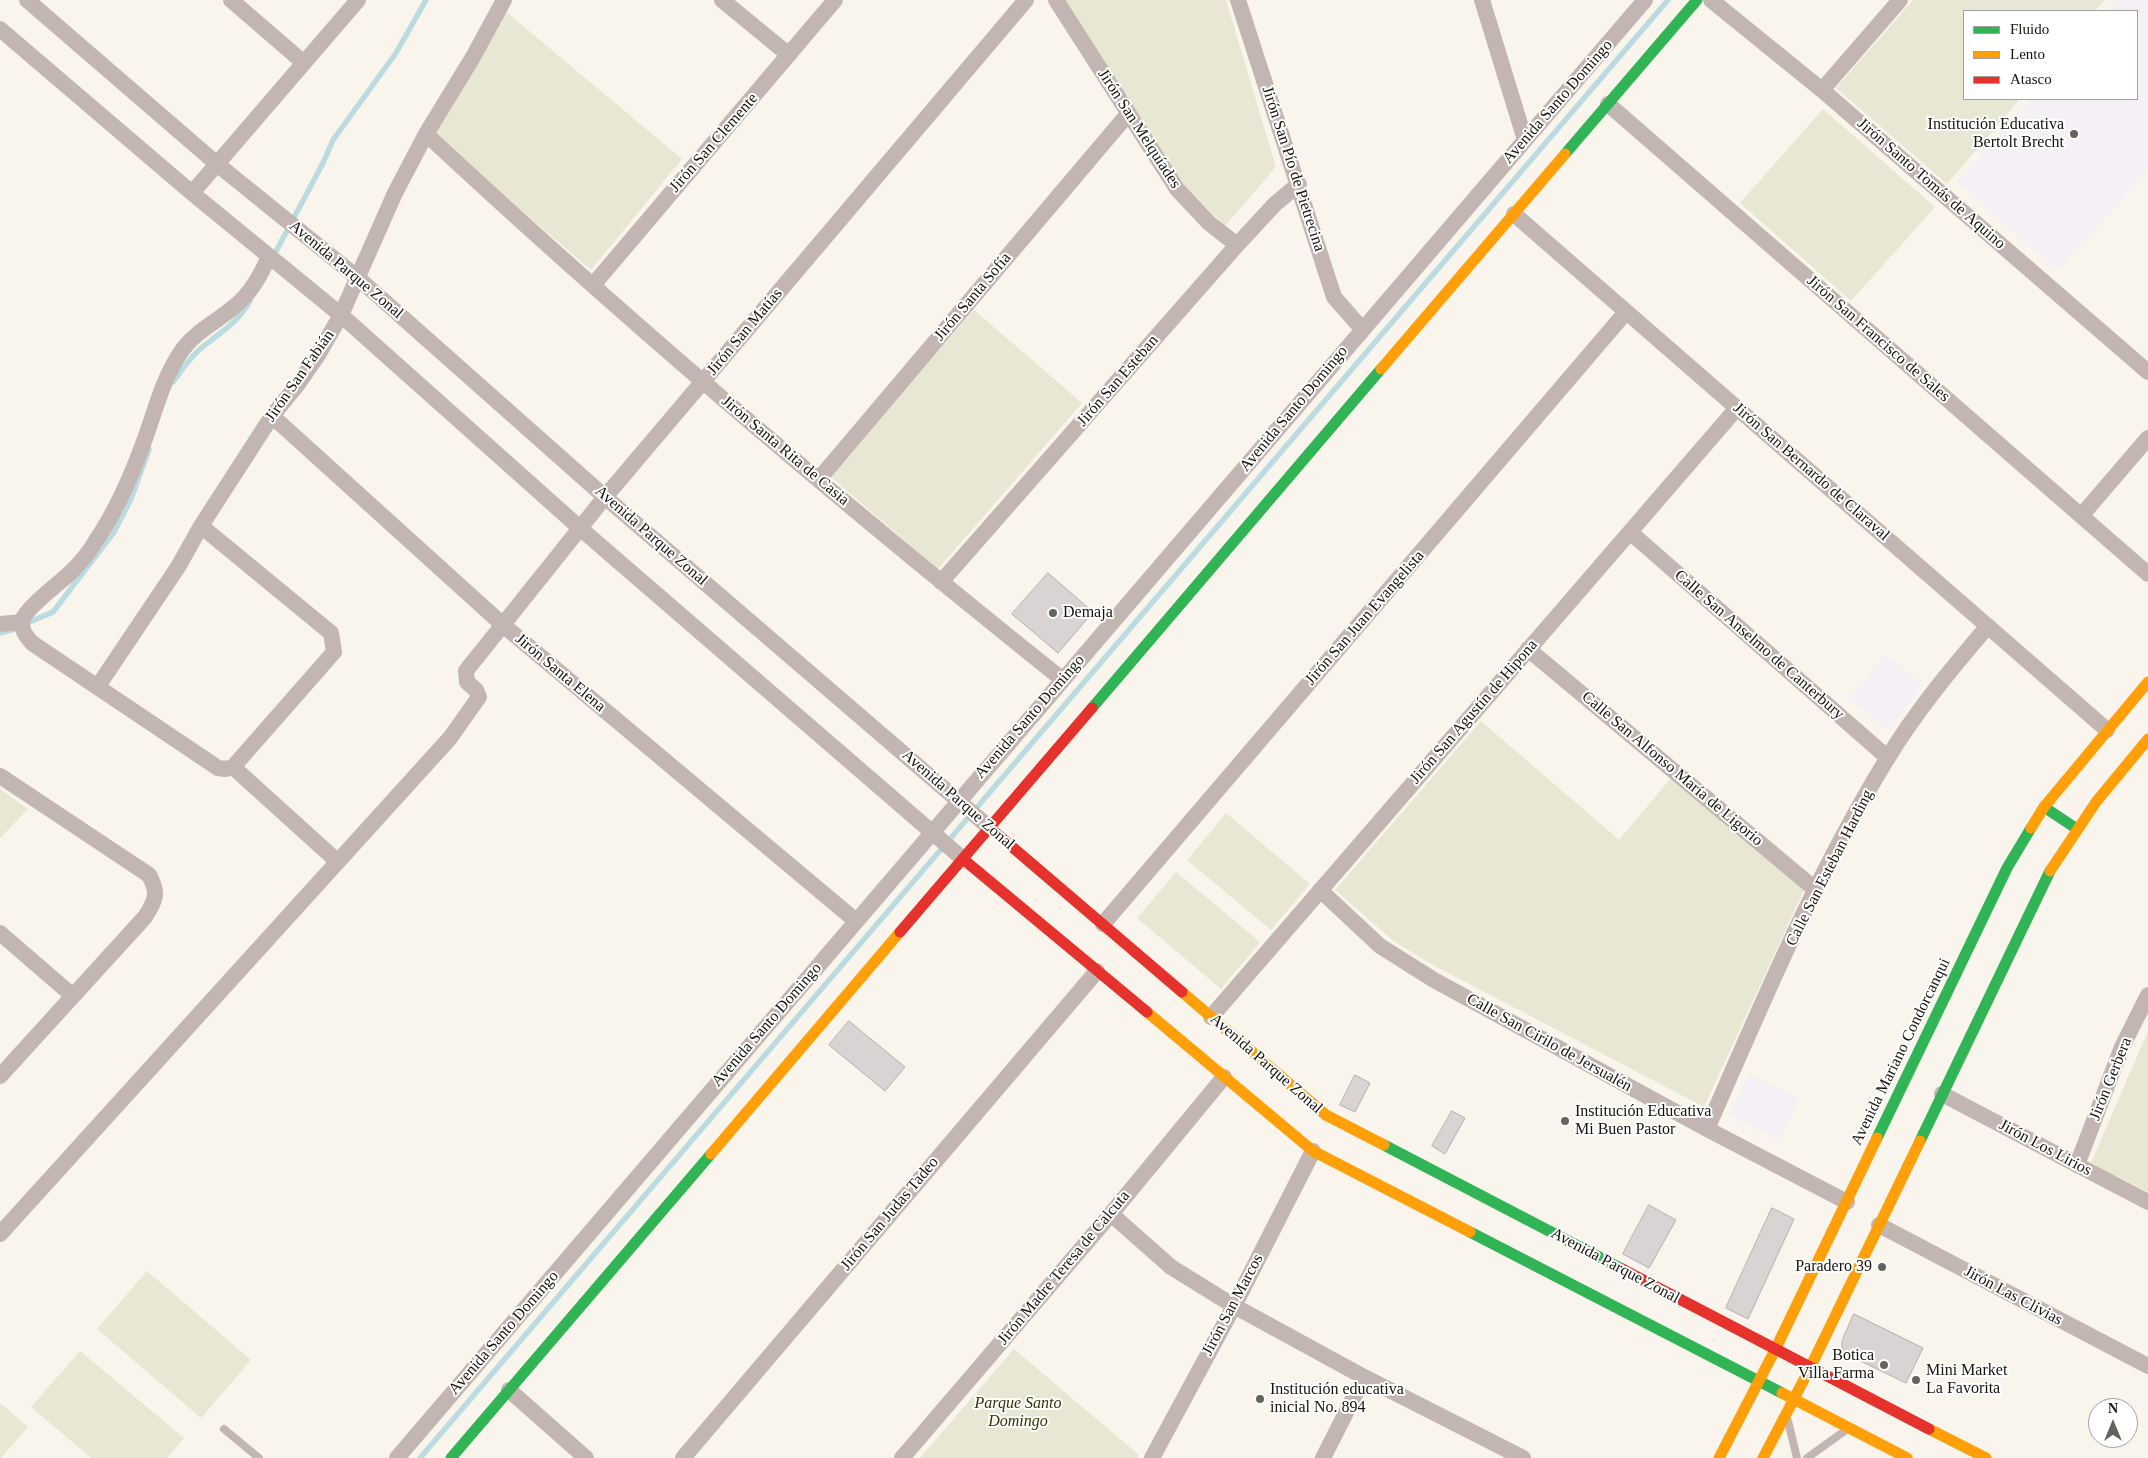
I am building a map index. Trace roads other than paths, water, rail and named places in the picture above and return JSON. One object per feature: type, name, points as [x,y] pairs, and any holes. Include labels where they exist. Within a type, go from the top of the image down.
[{"type":"main road","points":[[451,1458],[1697,0]]},
{"type":"main road","name":"Avenida Mariano Condorcanqui","points":[[1719,1458],[1775,1350],[2007,868],[2044,807],[2148,682]]},
{"type":"main road","points":[[1763,1458],[1810,1368],[2055,861],[2108,787],[2148,739]]},
{"type":"main road","points":[[2044,807],[2077,829]]},
{"type":"main road","name":"Avenida Parque Zonal","points":[[990,828],[1326,1115],[1729,1331],[1775,1350],[1986,1458]]},
{"type":"main road","points":[[963,859],[1313,1151],[1717,1355],[1759,1382],[1907,1458]]},
{"type":"street","name":"Avenida Parque Zonal","points":[[28,0],[217,164],[358,278],[605,497],[990,828]]},
{"type":"street","points":[[232,0],[304,63]]},
{"type":"street","points":[[192,193],[358,0]]},
{"type":"street","name":"Jirón San Fabián","points":[[98,686],[178,567],[201,526],[272,416],[303,377],[341,315],[395,193],[426,134],[477,50],[504,0]]},
{"type":"street","points":[[722,0],[790,55]]},
{"type":"street","name":"Jirón San Clemente","points":[[593,285],[836,0]]},
{"type":"street","name":"Jirón San Matías","points":[[338,862],[450,738],[470,711],[479,697],[476,690],[467,682],[466,672],[605,497],[1026,0]]},
{"type":"street","name":"Jirón San Melquíades","points":[[1056,0],[1164,171],[1186,200],[1237,245]]},
{"type":"street","name":"Jirón San Pío de Pietrecina","points":[[1238,0],[1334,297],[1362,329]]},
{"type":"street","points":[[1482,0],[1525,140]]},
{"type":"street","name":"Avenida Santo Domingo","points":[[397,1458],[1645,0]]},
{"type":"street","name":"Jirón Santo Tomás de Aquino","points":[[1712,0],[1822,90],[2148,372]]},
{"type":"street","points":[[1822,90],[1900,0]]},
{"type":"street","points":[[0,28],[192,193],[341,315],[581,529],[963,859]]},
{"type":"street","name":"Jirón San Francisco de Sales","points":[[1608,104],[2148,574]]},
{"type":"street","name":"Jirón Santa Sofía","points":[[819,479],[1128,114]]},
{"type":"street","name":"Jirón Santa Rita de Casia","points":[[426,134],[527,228],[704,381],[941,582],[1062,680]]},
{"type":"street","name":"Jirón San Esteban","points":[[941,582],[1237,245],[1275,204],[1299,184]]},
{"type":"street","name":"Jirón San Bernardo de Claraval","points":[[1514,214],[2107,730]]},
{"type":"street","points":[[201,526],[331,633],[334,643],[334,652],[233,767],[225,769],[218,768],[32,643],[24,633],[22,622],[31,608],[84,557],[107,523],[132,471],[168,376],[184,348],[195,335],[236,305],[248,293],[260,275],[268,256]]},
{"type":"street","name":"Jirón San Juan Evangelista","points":[[1103,924],[1626,312]]},
{"type":"street","name":"Jirón San Agustín de Hipona","points":[[1211,1017],[1737,408]]},
{"type":"street","name":"Jirón Santa Elena","points":[[272,416],[503,625],[856,921]]},
{"type":"street","points":[[2082,516],[2148,438]]},
{"type":"street","name":"Calle San Anselmo de Canterbury","points":[[1630,532],[1888,758]]},
{"type":"street","points":[[0,624],[22,622]]},
{"type":"street","name":"Calle San Esteban Harding","points":[[1707,1129],[1816,890],[1888,758],[1939,684],[1988,626]]},
{"type":"street","name":"Calle San Alfonso María de Ligorio","points":[[1528,649],[1816,890]]},
{"type":"street","points":[[0,1234],[338,862],[233,767]]},
{"type":"street","points":[[0,776],[149,874],[155,886],[155,902],[146,917],[0,1076]]},
{"type":"street","name":"Calle San Cirilo de Jersualén","points":[[1320,890],[1380,946],[1403,961],[1707,1129],[1847,1202]]},
{"type":"street","points":[[0,933],[73,996]]},
{"type":"street","name":"Jirón San Judas Tadeo","points":[[683,1458],[1097,971]]},
{"type":"street","name":"Jirón Gerbera","points":[[2077,1165],[2122,1047],[2148,995]]},
{"type":"street","name":"Jirón Madre Teresa de Calcuta","points":[[902,1458],[1111,1214],[1224,1077]]},
{"type":"street","name":"Jirón Los Lirios","points":[[1942,1094],[2148,1202]]},
{"type":"street","name":"Jirón San Marcos","points":[[1152,1458],[1234,1306],[1313,1151]]},
{"type":"street","points":[[1111,1214],[1170,1267],[1234,1306],[1364,1377],[1523,1458]]},
{"type":"street","name":"Jirón Las Clivias","points":[[1879,1225],[2148,1366]]},
{"type":"street","points":[[1323,1458],[1364,1377]]},
{"type":"street","points":[[509,1390],[586,1458]]},
{"type":"lane","points":[[1786,1414],[1797,1458]]},
{"type":"lane","points":[[1807,1458],[1849,1428]]},
{"type":"lane","points":[[224,1429],[259,1458]]},
{"type":"waterway","points":[[273,257],[323,163],[333,140],[396,53],[426,0]]},
{"type":"waterway","points":[[420,1458],[1668,0]]},
{"type":"waterway","points":[[173,382],[196,353],[234,322],[250,301]]},
{"type":"waterway","points":[[25,624],[53,612],[114,532],[131,499],[149,449]]},
{"type":"waterway","points":[[0,633],[15,629]]},
{"type":"place","name":"Institución Educativa Bertolt Brecht","points":[[2074,134]]},
{"type":"place","name":"Demaja","points":[[1053,613]]},
{"type":"place","name":"Institución Educativa Mi Buen Pastor","points":[[1565,1121]]},
{"type":"place","name":"Paradero 39","points":[[1882,1267]]},
{"type":"place","name":"Botica Villa Farma","points":[[1884,1365]]},
{"type":"place","name":"Mini Market La Favorita","points":[[1916,1380]]},
{"type":"place","name":"Institución educativa inicial No. 894","points":[[1260,1399]]},
{"type":"park label","name":"Parque Santo Domingo","points":[[1018,1413]]}]
